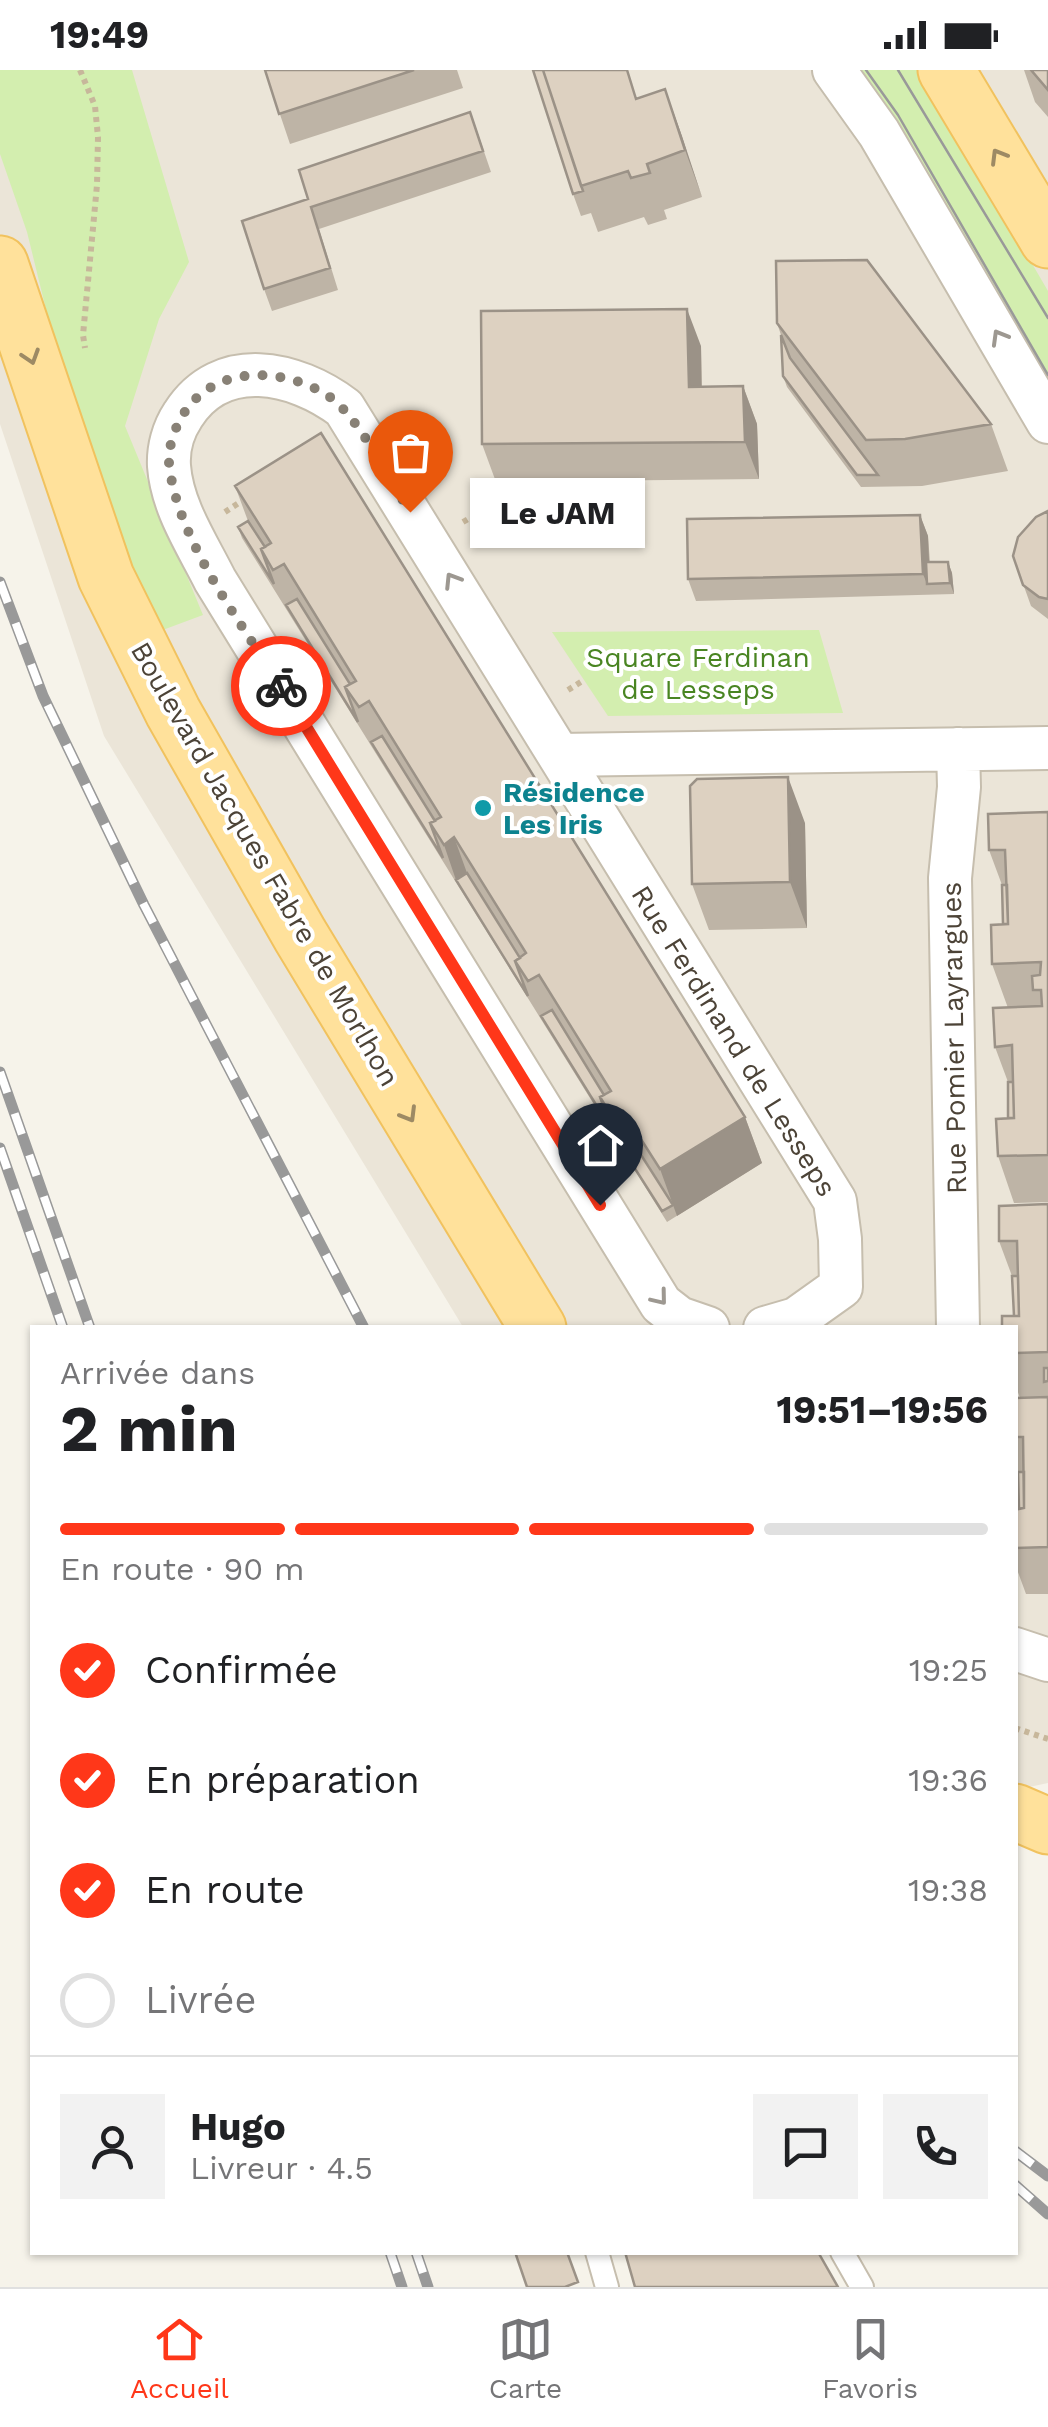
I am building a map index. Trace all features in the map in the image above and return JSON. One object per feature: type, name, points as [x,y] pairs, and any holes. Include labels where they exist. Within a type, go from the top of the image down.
[{"type":"main road","points":[[946,70],[1048,240]]},
{"type":"main road","name":"Boulevard Jacques Fabre de Morlhon","points":[[0,264],[106,577],[173,712],[310,951],[536,1325]]},
{"type":"main road","points":[[1018,1813],[1048,1826]]},
{"type":"street","points":[[834,70],[878,133],[1048,422]]},
{"type":"street","name":"Rue Ferdinand de Lesseps","points":[[699,1325],[679,1318],[662,1304],[215,580],[181,515],[169,469],[176,426],[207,387],[240,375],[293,381],[326,394],[344,408],[835,1201],[842,1307],[775,1325]]},
{"type":"street","points":[[559,755],[1048,748]]},
{"type":"street","name":"Rue Pomier Layrargues","points":[[958,749],[959,788],[950,878],[958,1325]]},
{"type":"street","points":[[1018,1649],[1048,1660]]},
{"type":"lane","points":[[598,2255],[607,2287]]},
{"type":"lane","points":[[844,2255],[862,2287]]},
{"type":"path","points":[[80,70],[96,106],[98,137],[83,335],[86,355]]},
{"type":"path","points":[[496,502],[573,522],[604,520],[616,510],[620,480]]},
{"type":"path","points":[[574,686],[584,680]]},
{"type":"path","points":[[1018,1729],[1048,1739]]},
{"type":"shaded area","points":[[0,70],[1048,70],[1048,1783],[1018,1789],[1018,1325],[462,1325],[104,736],[0,424]]},
{"type":"green space","points":[[0,70],[132,70],[189,262],[159,319],[125,426],[203,615],[160,631],[110,528],[69,403],[27,232],[0,154]]},
{"type":"green space","points":[[849,70],[919,70],[1048,291],[1048,401]]},
{"type":"green space","name":"Square Ferdinan de Lesseps","points":[[819,630],[843,713],[608,716],[552,632]]},
{"type":"building","points":[[265,70],[414,70],[279,114]]},
{"type":"building","points":[[533,70],[543,70],[583,191],[573,194]]},
{"type":"building","points":[[543,70],[627,70],[636,99],[665,89],[685,150],[647,164],[650,173],[631,178],[628,171],[581,186]]},
{"type":"building","points":[[1031,70],[1048,70],[1048,90]]},
{"type":"building","points":[[470,112],[483,151],[311,207],[330,268],[264,289],[242,221],[308,199],[299,170]]},
{"type":"building","points":[[867,260],[991,424],[905,439],[866,440],[777,323],[776,261]]},
{"type":"building","points":[[687,309],[689,387],[743,386],[745,442],[482,444],[481,311]]},
{"type":"building","points":[[781,335],[790,358],[878,475],[857,475],[783,376]]},
{"type":"building","name":"Résidence Les Iris","points":[[321,433],[745,1117],[660,1169],[623,1111],[613,1118],[600,1097],[611,1091],[539,975],[528,981],[515,961],[526,953],[454,837],[444,845],[430,823],[441,817],[369,701],[359,707],[345,687],[356,681],[284,564],[273,570],[261,549],[271,543],[235,486]]},
{"type":"building","points":[[1048,511],[1048,599],[1023,585],[1013,556],[1018,537],[1036,517]]},
{"type":"building","points":[[920,515],[923,574],[688,579],[687,519]]},
{"type":"building","points":[[248,521],[265,547],[261,549],[274,584],[238,527]]},
{"type":"building","points":[[926,562],[948,562],[950,583],[927,584]]},
{"type":"building","points":[[297,599],[350,684],[345,687],[358,722],[286,605]]},
{"type":"building","points":[[382,736],[435,821],[430,823],[443,858],[371,742]]},
{"type":"building","points":[[788,777],[790,882],[692,884],[690,786],[697,779]]},
{"type":"building","points":[[1048,812],[1048,1155],[998,1156],[996,1119],[1014,1118],[1012,1045],[995,1047],[993,1008],[1042,1006],[1041,990],[1033,990],[1032,976],[1040,975],[1041,962],[992,964],[991,925],[1008,924],[1005,850],[989,850],[988,814]]},
{"type":"building","points":[[467,873],[520,958],[515,961],[528,996],[456,880]]},
{"type":"building","points":[[1002,885],[1007,885],[1008,924],[1003,924]]},
{"type":"building","points":[[552,1010],[604,1095],[600,1097],[613,1132],[541,1016]]},
{"type":"building","points":[[1008,1082],[1013,1082],[1014,1118],[1008,1118]]},
{"type":"building","points":[[636,1147],[673,1205],[662,1211],[625,1153]]},
{"type":"building","points":[[1048,1204],[1048,1352],[1018,1353],[1018,1325],[1002,1325],[1002,1316],[1019,1316],[1017,1241],[999,1241],[999,1206]]},
{"type":"building","points":[[1012,1276],[1018,1276],[1019,1316],[1014,1316]]},
{"type":"building","points":[[1048,1397],[1048,1547],[1018,1548],[1018,1509],[1024,1508],[1018,1398]]},
{"type":"building","points":[[1018,1472],[1024,1472],[1024,1508],[1019,1509]]},
{"type":"building","points":[[516,2255],[568,2255],[578,2282],[565,2287],[527,2287]]},
{"type":"building","points":[[626,2255],[820,2255],[838,2287],[635,2287]]},
{"type":"tram line","points":[[866,70],[898,115],[1048,375]]},
{"type":"tram line","points":[[898,70],[1048,318]]},
{"type":"railway","points":[[0,582],[43,696],[144,905],[362,1325]]},
{"type":"railway","points":[[0,1072],[89,1325]]},
{"type":"railway","points":[[0,1148],[62,1325]]},
{"type":"railway","points":[[1018,2153],[1048,2176]]},
{"type":"railway","points":[[1018,2188],[1048,2214]]},
{"type":"railway","points":[[391,2255],[402,2287]]},
{"type":"railway","points":[[417,2255],[428,2287]]},
{"type":"way so far","points":[[281,686],[215,580],[181,515],[169,469],[170,451],[176,426],[190,404],[207,387],[240,375],[293,381],[326,394],[344,408],[410,512]]},
{"type":"place","name":"Le JAM","points":[[410,512]]},
{"type":"place","name":"Résidence Les Iris","points":[[483,808]]},
{"type":"route","points":[[281,686],[600,1205]]}]
